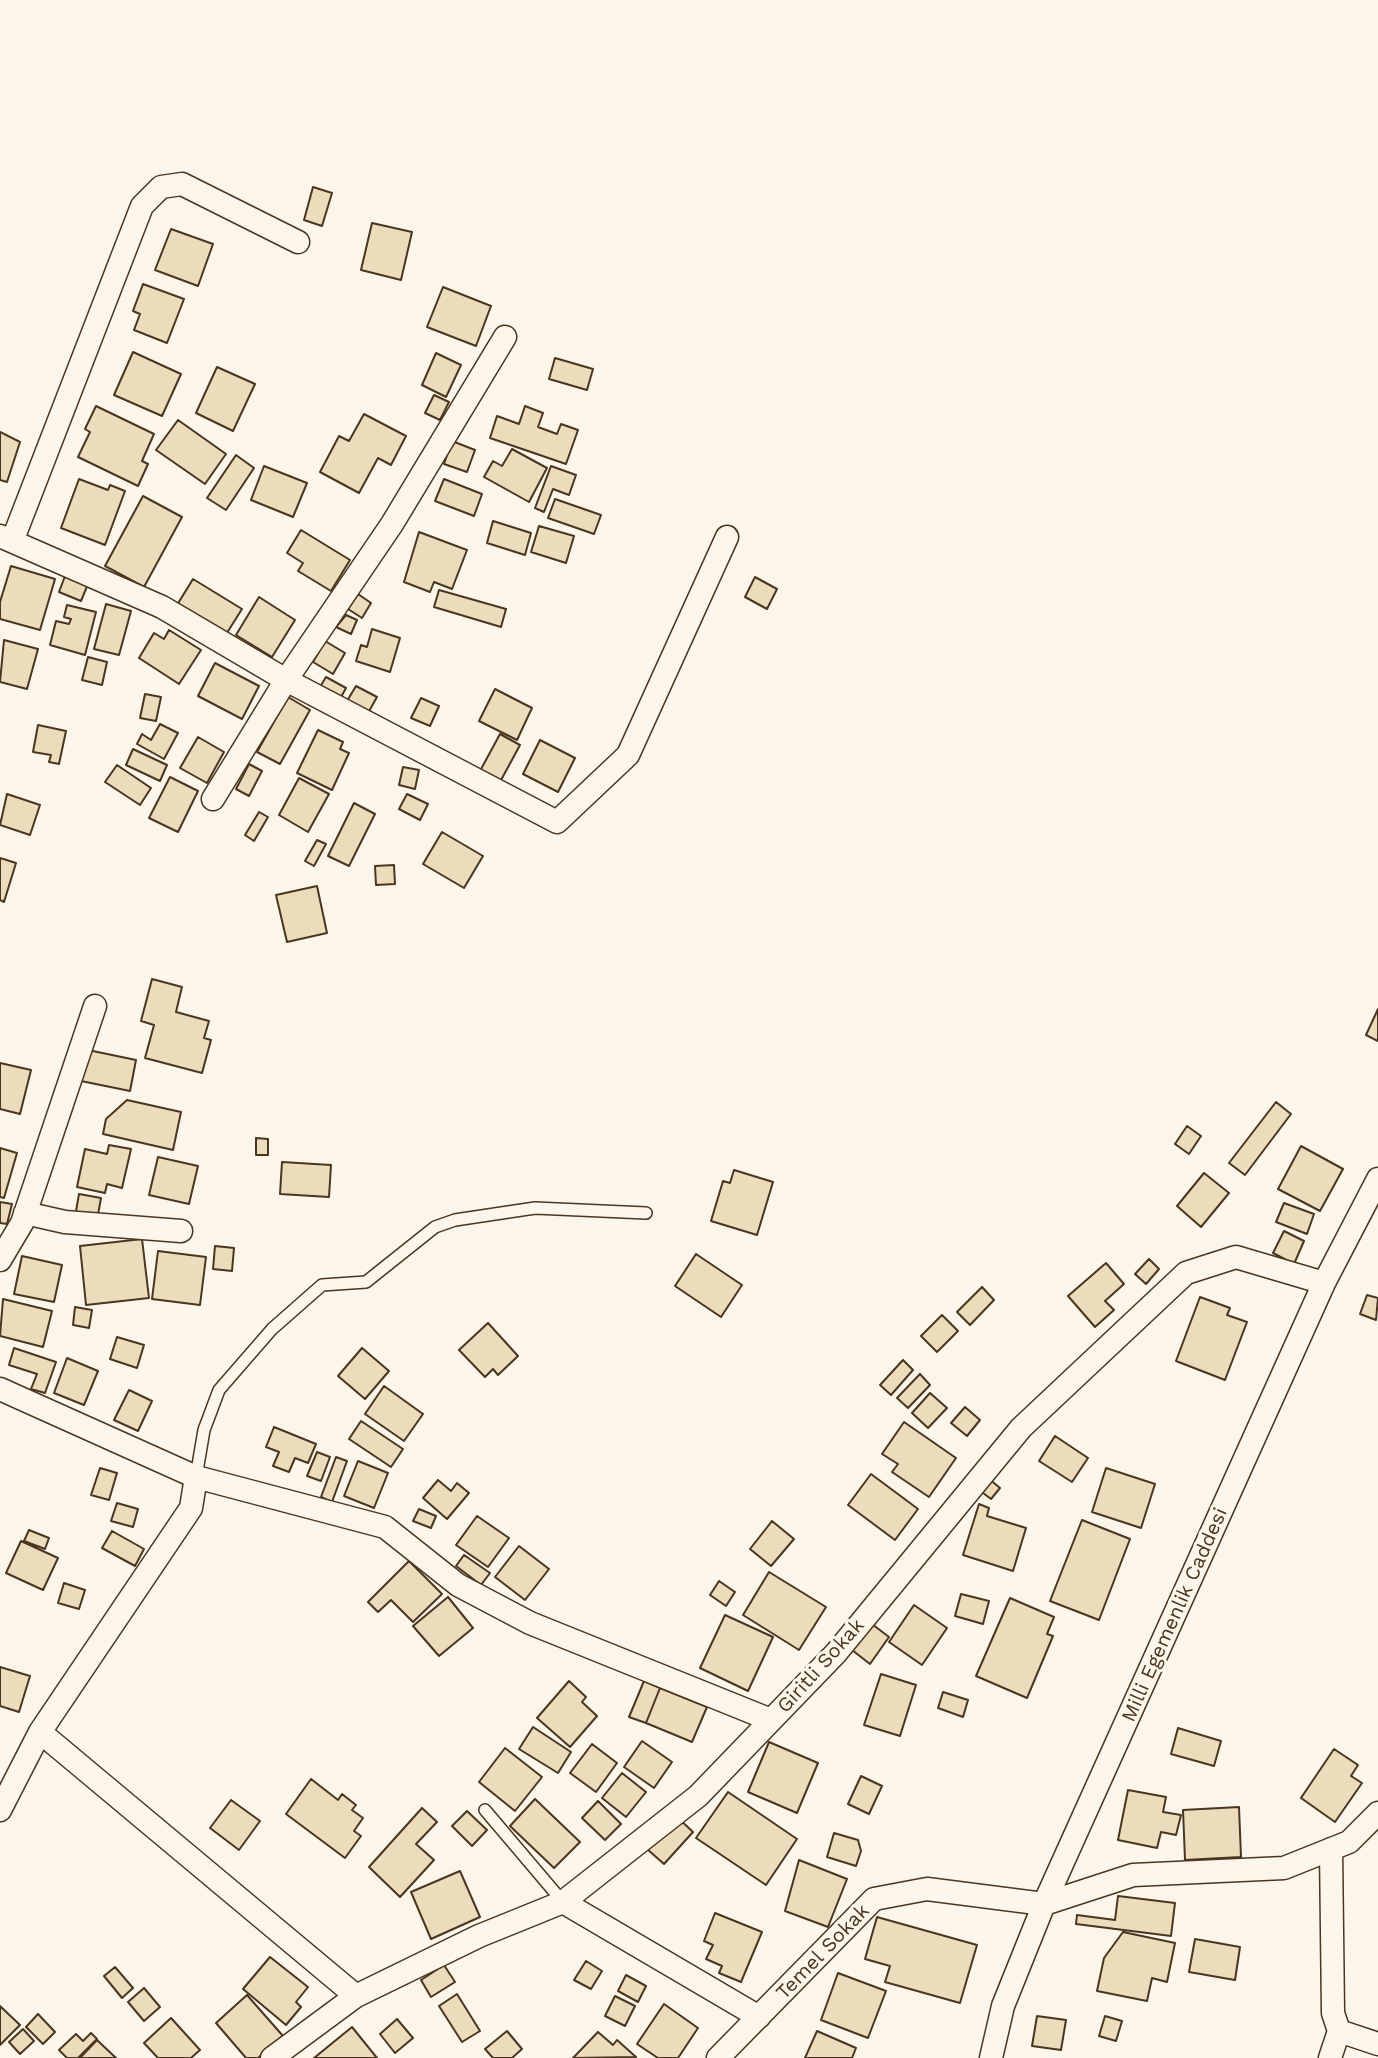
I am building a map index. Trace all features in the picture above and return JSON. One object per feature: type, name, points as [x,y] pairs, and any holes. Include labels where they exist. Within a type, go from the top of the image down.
[{"type":"street","points":[[298,242],[182,184],[161,187],[142,206],[6,538],[162,607],[286,680],[557,822],[628,755],[727,537]]},
{"type":"street","points":[[213,799],[286,680],[392,524],[505,337]]},
{"type":"street","points":[[0,1260],[25,1213],[95,1006]]},
{"type":"street","name":"Milli Egemenlik Caddesi","points":[[991,2058],[1003,2006],[1044,1904],[1324,1283],[1378,1179]]},
{"type":"street","points":[[25,1213],[65,1222],[181,1231]]},
{"type":"street","name":"Giritli Sokak","points":[[272,2058],[356,1996],[479,1936],[563,1902],[698,1796],[836,1653],[1021,1428],[1186,1273],[1236,1257],[1324,1283]]},
{"type":"street","points":[[0,1389],[196,1477],[385,1527],[458,1585],[530,1623],[771,1720]]},
{"type":"street","points":[[0,1810],[40,1732],[191,1508],[196,1477]]},
{"type":"street","points":[[40,1732],[356,1996]]},
{"type":"street","points":[[1044,1904],[1133,1875],[1284,1868],[1349,1842],[1378,1813]]},
{"type":"street","points":[[1330,2058],[1339,2031],[1333,2013],[1331,1849]]},
{"type":"street","name":"Temel Sokak","points":[[718,2058],[874,1899],[927,1889],[1044,1904]]},
{"type":"street","points":[[563,1902],[759,2017]]},
{"type":"street","points":[[1339,2031],[1378,2044]]},
{"type":"lane","points":[[196,1477],[204,1430],[219,1390],[272,1329],[322,1285],[366,1282],[435,1227],[455,1220],[535,1208],[646,1213]]},
{"type":"lane","points":[[485,1810],[563,1902]]},
{"type":"building","points":[[313,187],[332,193],[322,226],[304,220]]},
{"type":"building","points":[[372,223],[412,232],[401,280],[361,270]]},
{"type":"building","points":[[171,229],[213,244],[198,286],[155,270]]},
{"type":"building","points":[[143,284],[184,299],[167,343],[134,330],[140,314],[133,311]]},
{"type":"building","points":[[443,287],[491,306],[476,346],[427,327]]},
{"type":"building","points":[[133,352],[181,374],[162,416],[114,395]]},
{"type":"building","points":[[436,353],[461,365],[446,397],[422,385]]},
{"type":"building","points":[[555,358],[593,369],[587,390],[549,379]]},
{"type":"building","points":[[217,367],[255,384],[233,431],[196,413]]},
{"type":"building","points":[[434,395],[449,402],[440,420],[425,413]]},
{"type":"building","points":[[96,406],[154,434],[142,461],[148,464],[138,486],[78,457],[90,432],[85,429]]},
{"type":"building","points":[[525,406],[543,413],[538,427],[557,434],[561,424],[578,430],[566,464],[490,438],[497,416],[519,424]]},
{"type":"building","points":[[364,414],[406,436],[391,465],[378,458],[359,493],[320,472],[339,436],[349,441]]},
{"type":"building","points":[[178,420],[226,454],[205,484],[156,450]]},
{"type":"building","points":[[0,432],[20,442],[7,482],[0,480]]},
{"type":"building","points":[[452,441],[475,450],[467,472],[444,464]]},
{"type":"building","points":[[512,449],[547,468],[529,502],[484,477],[493,461],[502,466]]},
{"type":"building","points":[[236,455],[254,468],[226,510],[207,498]]},
{"type":"building","points":[[264,466],[307,483],[293,517],[251,500]]},
{"type":"building","points":[[551,466],[576,475],[569,495],[553,489],[544,512],[535,508]]},
{"type":"building","points":[[79,479],[108,490],[110,485],[125,491],[105,545],[61,528]]},
{"type":"building","points":[[444,479],[482,494],[474,516],[435,501]]},
{"type":"building","points":[[143,496],[182,517],[144,587],[105,566]]},
{"type":"building","points":[[555,499],[601,515],[594,534],[548,518]]},
{"type":"building","points":[[493,521],[531,533],[525,555],[487,543]]},
{"type":"building","points":[[539,526],[574,536],[566,563],[531,552]]},
{"type":"building","points":[[301,530],[350,560],[331,591],[298,571],[303,563],[287,553]]},
{"type":"building","points":[[419,532],[467,550],[452,589],[434,582],[430,592],[404,582]]},
{"type":"building","points":[[11,566],[55,579],[40,630],[0,619],[0,602]]},
{"type":"building","points":[[65,576],[88,584],[81,601],[59,592]]},
{"type":"building","points":[[755,577],[777,589],[767,609],[745,597]]},
{"type":"building","points":[[193,579],[242,609],[225,636],[177,605]]},
{"type":"building","points":[[439,590],[506,609],[501,627],[434,607]]},
{"type":"building","points":[[358,594],[371,603],[362,618],[348,609]]},
{"type":"building","points":[[259,597],[295,620],[272,657],[236,635]]},
{"type":"building","points":[[106,604],[131,611],[119,655],[94,649]]},
{"type":"building","points":[[67,605],[96,612],[85,655],[50,645],[56,621],[69,624],[71,619],[64,617]]},
{"type":"building","points":[[346,615],[357,620],[351,634],[336,627]]},
{"type":"building","points":[[372,629],[400,638],[390,672],[356,661],[361,645],[367,647]]},
{"type":"building","points":[[169,630],[201,650],[179,684],[139,658],[154,633],[164,639]]},
{"type":"building","points":[[4,640],[38,649],[27,689],[0,682]]},
{"type":"building","points":[[325,641],[345,653],[333,674],[313,662]]},
{"type":"building","points":[[88,657],[107,662],[102,685],[82,680]]},
{"type":"building","points":[[215,663],[259,686],[242,719],[198,696]]},
{"type":"building","points":[[326,677],[346,688],[340,699],[320,687]]},
{"type":"building","points":[[356,686],[377,697],[368,713],[347,701]]},
{"type":"building","points":[[495,689],[532,708],[517,740],[479,721]]},
{"type":"building","points":[[145,694],[161,697],[156,721],[140,718]]},
{"type":"building","points":[[288,697],[310,710],[280,764],[257,752]]},
{"type":"building","points":[[421,698],[439,706],[430,726],[411,718]]},
{"type":"building","points":[[160,724],[178,733],[164,759],[137,744],[142,734],[151,740]]},
{"type":"building","points":[[38,725],[66,731],[59,764],[49,762],[51,755],[33,752]]},
{"type":"building","points":[[318,730],[343,742],[340,749],[349,753],[332,790],[297,773]]},
{"type":"building","points":[[500,734],[520,745],[500,782],[480,771]]},
{"type":"building","points":[[198,737],[224,752],[207,783],[180,768]]},
{"type":"building","points":[[540,740],[575,758],[558,792],[523,774]]},
{"type":"building","points":[[133,749],[167,765],[160,781],[126,765]]},
{"type":"building","points":[[249,764],[262,771],[249,796],[236,789]]},
{"type":"building","points":[[117,765],[151,788],[140,805],[105,782]]},
{"type":"building","points":[[403,767],[419,770],[415,789],[399,785]]},
{"type":"building","points":[[170,777],[198,791],[178,832],[149,818]]},
{"type":"building","points":[[299,778],[329,794],[308,832],[279,815]]},
{"type":"building","points":[[7,794],[40,805],[30,835],[0,825]]},
{"type":"building","points":[[407,794],[428,804],[420,820],[399,809]]},
{"type":"building","points":[[354,803],[375,814],[349,866],[328,856]]},
{"type":"building","points":[[259,812],[268,817],[254,841],[245,835]]},
{"type":"building","points":[[442,832],[483,856],[464,888],[423,864]]},
{"type":"building","points":[[317,840],[326,844],[314,866],[305,861]]},
{"type":"building","points":[[0,858],[16,863],[4,902],[0,900]]},
{"type":"building","points":[[394,865],[395,884],[376,885],[375,866]]},
{"type":"building","points":[[317,886],[327,933],[287,942],[276,895]]},
{"type":"building","points":[[152,979],[182,987],[176,1012],[209,1021],[204,1038],[211,1040],[202,1073],[145,1058],[154,1025],[141,1021]]},
{"type":"building","points":[[1378,1009],[1378,1041],[1366,1035]]},
{"type":"building","points":[[88,1050],[136,1060],[130,1091],[81,1081]]},
{"type":"building","points":[[0,1063],[31,1070],[20,1114],[0,1109]]},
{"type":"building","points":[[127,1100],[181,1112],[173,1150],[103,1134],[106,1119]]},
{"type":"building","points":[[1276,1102],[1291,1114],[1245,1175],[1229,1163]]},
{"type":"building","points":[[1187,1126],[1201,1136],[1189,1154],[1175,1144]]},
{"type":"building","points":[[256,1138],[268,1139],[268,1155],[256,1155]]},
{"type":"building","points":[[109,1145],[131,1149],[122,1188],[107,1184],[105,1193],[77,1187],[85,1149],[107,1154]]},
{"type":"building","points":[[1301,1146],[1343,1169],[1320,1211],[1278,1189]]},
{"type":"building","points":[[0,1148],[17,1153],[4,1198],[0,1197]]},
{"type":"building","points":[[158,1157],[198,1166],[189,1204],[149,1195]]},
{"type":"building","points":[[282,1162],[331,1165],[329,1197],[280,1194]]},
{"type":"building","points":[[734,1170],[773,1182],[757,1235],[711,1221],[723,1181],[730,1183]]},
{"type":"building","points":[[1204,1173],[1229,1193],[1201,1227],[1177,1206]]},
{"type":"building","points":[[79,1194],[101,1198],[97,1220],[75,1217]]},
{"type":"building","points":[[0,1202],[12,1204],[7,1224],[0,1223]]},
{"type":"building","points":[[1284,1203],[1314,1214],[1307,1234],[1276,1222]]},
{"type":"building","points":[[1284,1231],[1304,1241],[1294,1264],[1273,1253]]},
{"type":"building","points":[[142,1239],[149,1298],[86,1305],[80,1246]]},
{"type":"building","points":[[215,1246],[234,1248],[232,1271],[213,1269]]},
{"type":"building","points":[[158,1251],[206,1257],[200,1305],[152,1299]]},
{"type":"building","points":[[696,1254],[742,1285],[721,1317],[675,1286]]},
{"type":"building","points":[[22,1256],[62,1265],[54,1302],[14,1294]]},
{"type":"building","points":[[1149,1259],[1159,1269],[1146,1284],[1135,1274]]},
{"type":"building","points":[[1106,1263],[1124,1284],[1105,1301],[1114,1310],[1095,1327],[1068,1296]]},
{"type":"building","points":[[982,1287],[994,1300],[970,1325],[957,1312]]},
{"type":"building","points":[[1367,1295],[1378,1298],[1376,1320],[1360,1314]]},
{"type":"building","points":[[1200,1297],[1230,1308],[1227,1315],[1247,1322],[1225,1380],[1176,1361]]},
{"type":"building","points":[[3,1299],[52,1311],[43,1347],[0,1336]]},
{"type":"building","points":[[75,1307],[92,1310],[89,1328],[73,1325]]},
{"type":"building","points":[[942,1315],[958,1331],[937,1352],[921,1336]]},
{"type":"building","points":[[488,1323],[518,1356],[498,1375],[493,1369],[485,1377],[459,1350]]},
{"type":"building","points":[[117,1337],[144,1345],[137,1368],[110,1359]]},
{"type":"building","points":[[14,1348],[56,1362],[45,1393],[31,1389],[37,1374],[9,1365]]},
{"type":"building","points":[[362,1348],[389,1371],[365,1399],[338,1376]]},
{"type":"building","points":[[67,1358],[98,1371],[84,1405],[54,1393]]},
{"type":"building","points":[[903,1360],[913,1370],[891,1395],[880,1385]]},
{"type":"building","points":[[920,1374],[930,1385],[908,1408],[897,1398]]},
{"type":"building","points":[[384,1386],[423,1414],[404,1441],[365,1414]]},
{"type":"building","points":[[129,1390],[152,1401],[138,1431],[114,1420]]},
{"type":"building","points":[[930,1393],[947,1408],[928,1428],[912,1413]]},
{"type":"building","points":[[965,1407],[980,1420],[967,1436],[951,1423]]},
{"type":"building","points":[[361,1421],[403,1449],[391,1467],[349,1439]]},
{"type":"building","points":[[904,1422],[956,1458],[929,1497],[892,1472],[898,1464],[882,1454]]},
{"type":"building","points":[[274,1427],[316,1444],[308,1463],[295,1458],[289,1472],[273,1466],[279,1452],[266,1447]]},
{"type":"building","points":[[1055,1436],[1088,1458],[1072,1482],[1039,1461]]},
{"type":"building","points":[[317,1452],[330,1457],[321,1481],[307,1476]]},
{"type":"building","points":[[336,1457],[347,1461],[332,1502],[321,1497]]},
{"type":"building","points":[[358,1461],[388,1473],[374,1508],[344,1496]]},
{"type":"building","points":[[100,1468],[117,1473],[109,1500],[91,1495]]},
{"type":"building","points":[[1106,1468],[1155,1484],[1141,1528],[1092,1512]]},
{"type":"building","points":[[871,1474],[918,1509],[895,1540],[848,1505]]},
{"type":"building","points":[[988,1478],[1000,1488],[991,1499],[979,1490]]},
{"type":"building","points":[[438,1480],[451,1491],[457,1483],[469,1493],[447,1519],[423,1498]]},
{"type":"building","points":[[117,1503],[138,1509],[133,1527],[111,1521]]},
{"type":"building","points":[[979,1504],[989,1508],[987,1516],[1026,1528],[1013,1571],[963,1555]]},
{"type":"building","points":[[419,1509],[436,1516],[431,1528],[413,1521]]},
{"type":"building","points":[[477,1516],[509,1538],[488,1567],[456,1545]]},
{"type":"building","points":[[1082,1520],[1130,1539],[1099,1620],[1050,1601]]},
{"type":"building","points":[[772,1521],[794,1539],[771,1566],[750,1549]]},
{"type":"building","points":[[29,1530],[49,1538],[45,1549],[24,1541]]},
{"type":"building","points":[[112,1531],[144,1549],[135,1566],[102,1548]]},
{"type":"building","points":[[21,1541],[58,1558],[43,1590],[6,1573]]},
{"type":"building","points":[[519,1546],[549,1569],[525,1600],[495,1577]]},
{"type":"building","points":[[464,1555],[490,1573],[481,1585],[456,1566]]},
{"type":"building","points":[[409,1561],[442,1594],[413,1622],[391,1600],[378,1612],[368,1602]]},
{"type":"building","points":[[769,1572],[826,1607],[799,1650],[743,1615]]},
{"type":"building","points":[[719,1581],[735,1592],[726,1606],[710,1595]]},
{"type":"building","points":[[64,1583],[85,1590],[79,1609],[58,1603]]},
{"type":"building","points":[[961,1594],[989,1601],[983,1624],[955,1616]]},
{"type":"building","points":[[448,1597],[473,1628],[439,1656],[413,1626]]},
{"type":"building","points":[[1010,1598],[1054,1617],[1047,1634],[1053,1636],[1027,1698],[976,1676]]},
{"type":"building","points":[[914,1605],[947,1628],[922,1665],[889,1642]]},
{"type":"building","points":[[725,1615],[773,1637],[748,1691],[700,1668]]},
{"type":"building","points":[[872,1624],[889,1637],[870,1664],[852,1650]]},
{"type":"building","points":[[0,1667],[30,1676],[19,1712],[0,1706]]},
{"type":"building","points":[[881,1674],[916,1685],[900,1736],[864,1725]]},
{"type":"building","points":[[569,1681],[586,1697],[582,1702],[597,1716],[570,1747],[537,1718]]},
{"type":"building","points":[[644,1681],[660,1688],[646,1723],[629,1717]]},
{"type":"building","points":[[660,1688],[707,1707],[692,1742],[646,1723]]},
{"type":"building","points":[[943,1692],[968,1700],[963,1717],[938,1708]]},
{"type":"building","points":[[533,1727],[571,1752],[558,1773],[519,1749]]},
{"type":"building","points":[[1178,1728],[1221,1741],[1214,1766],[1171,1754]]},
{"type":"building","points":[[642,1741],[672,1762],[654,1788],[624,1767]]},
{"type":"building","points":[[769,1742],[818,1763],[797,1813],[748,1792]]},
{"type":"building","points":[[592,1744],[617,1763],[596,1792],[570,1773]]},
{"type":"building","points":[[505,1748],[542,1777],[515,1811],[479,1782]]},
{"type":"building","points":[[1334,1749],[1358,1765],[1351,1776],[1362,1783],[1335,1822],[1301,1798]]},
{"type":"building","points":[[622,1773],[646,1792],[626,1817],[602,1798]]},
{"type":"building","points":[[861,1776],[882,1786],[869,1814],[848,1804]]},
{"type":"building","points":[[311,1779],[338,1800],[342,1794],[356,1805],[352,1810],[363,1818],[354,1831],[361,1836],[345,1858],[286,1814]]},
{"type":"building","points":[[1128,1790],[1166,1797],[1163,1812],[1181,1815],[1176,1835],[1161,1832],[1157,1848],[1118,1840]]},
{"type":"building","points":[[728,1792],[797,1839],[766,1885],[696,1838]]},
{"type":"building","points":[[535,1799],[580,1842],[554,1868],[510,1826]]},
{"type":"building","points":[[231,1800],[260,1821],[239,1850],[210,1828]]},
{"type":"building","points":[[598,1801],[621,1824],[605,1840],[582,1818]]},
{"type":"building","points":[[1239,1807],[1241,1857],[1185,1860],[1183,1810]]},
{"type":"building","points":[[422,1808],[437,1822],[416,1844],[434,1860],[400,1897],[369,1867]]},
{"type":"building","points":[[467,1811],[487,1830],[472,1846],[452,1826]]},
{"type":"building","points":[[676,1816],[693,1832],[664,1864],[647,1849]]},
{"type":"building","points":[[834,1833],[858,1840],[861,1851],[856,1866],[827,1857]]},
{"type":"building","points":[[799,1860],[847,1879],[828,1927],[785,1911]]},
{"type":"building","points":[[460,1871],[480,1917],[431,1939],[411,1892]]},
{"type":"building","points":[[1118,1896],[1175,1903],[1171,1936],[1076,1924],[1077,1915],[1115,1920]]},
{"type":"building","points":[[715,1913],[762,1932],[741,1982],[719,1973],[722,1966],[706,1959],[713,1945],[704,1941]]},
{"type":"building","points":[[877,1917],[977,1945],[960,2003],[885,1982],[890,1966],[865,1959]]},
{"type":"building","points":[[1123,1932],[1175,1943],[1167,1982],[1152,1978],[1147,2001],[1097,1991],[1104,1958]]},
{"type":"building","points":[[1195,1939],[1240,1947],[1235,1980],[1189,1972]]},
{"type":"building","points":[[270,1957],[308,1987],[296,2002],[301,2007],[286,2025],[243,1989]]},
{"type":"building","points":[[586,1961],[602,1971],[591,1989],[574,1980]]},
{"type":"building","points":[[444,1965],[455,1982],[431,1997],[421,1980]]},
{"type":"building","points":[[115,1967],[133,1988],[122,1998],[104,1976]]},
{"type":"building","points":[[838,1973],[886,1991],[868,2038],[821,2020]]},
{"type":"building","points":[[626,1975],[646,1986],[638,2002],[618,1991]]},
{"type":"building","points":[[144,1988],[160,2007],[144,2021],[128,2002]]},
{"type":"building","points":[[457,1994],[480,2031],[462,2042],[439,2006]]},
{"type":"building","points":[[247,1995],[283,2036],[258,2058],[246,2058],[216,2023]]},
{"type":"building","points":[[615,1996],[635,2006],[625,2026],[605,2016]]},
{"type":"building","points":[[664,2004],[698,2028],[678,2058],[658,2058],[637,2044]]},
{"type":"building","points":[[0,2006],[20,2025],[0,2045]]},
{"type":"building","points":[[38,2014],[55,2032],[43,2044],[26,2027]]},
{"type":"building","points":[[1037,2016],[1066,2020],[1061,2050],[1032,2046]]},
{"type":"building","points":[[1105,2016],[1122,2021],[1116,2041],[1099,2036]]},
{"type":"building","points":[[171,2018],[200,2050],[191,2058],[158,2058],[144,2043]]},
{"type":"building","points":[[397,2019],[413,2038],[395,2053],[380,2034]]},
{"type":"building","points":[[352,2027],[377,2058],[314,2058]]},
{"type":"building","points":[[23,2029],[34,2041],[20,2054],[9,2042]]},
{"type":"building","points":[[507,2031],[522,2049],[512,2058],[493,2058],[485,2049]]},
{"type":"building","points":[[817,2031],[856,2048],[852,2058],[805,2058]]},
{"type":"building","points":[[598,2032],[613,2045],[617,2040],[636,2057],[573,2058]]},
{"type":"building","points":[[91,2033],[97,2039],[78,2058],[67,2058],[59,2050],[76,2034],[83,2041]]},
{"type":"building","points":[[97,2040],[116,2058],[80,2058]]}]
